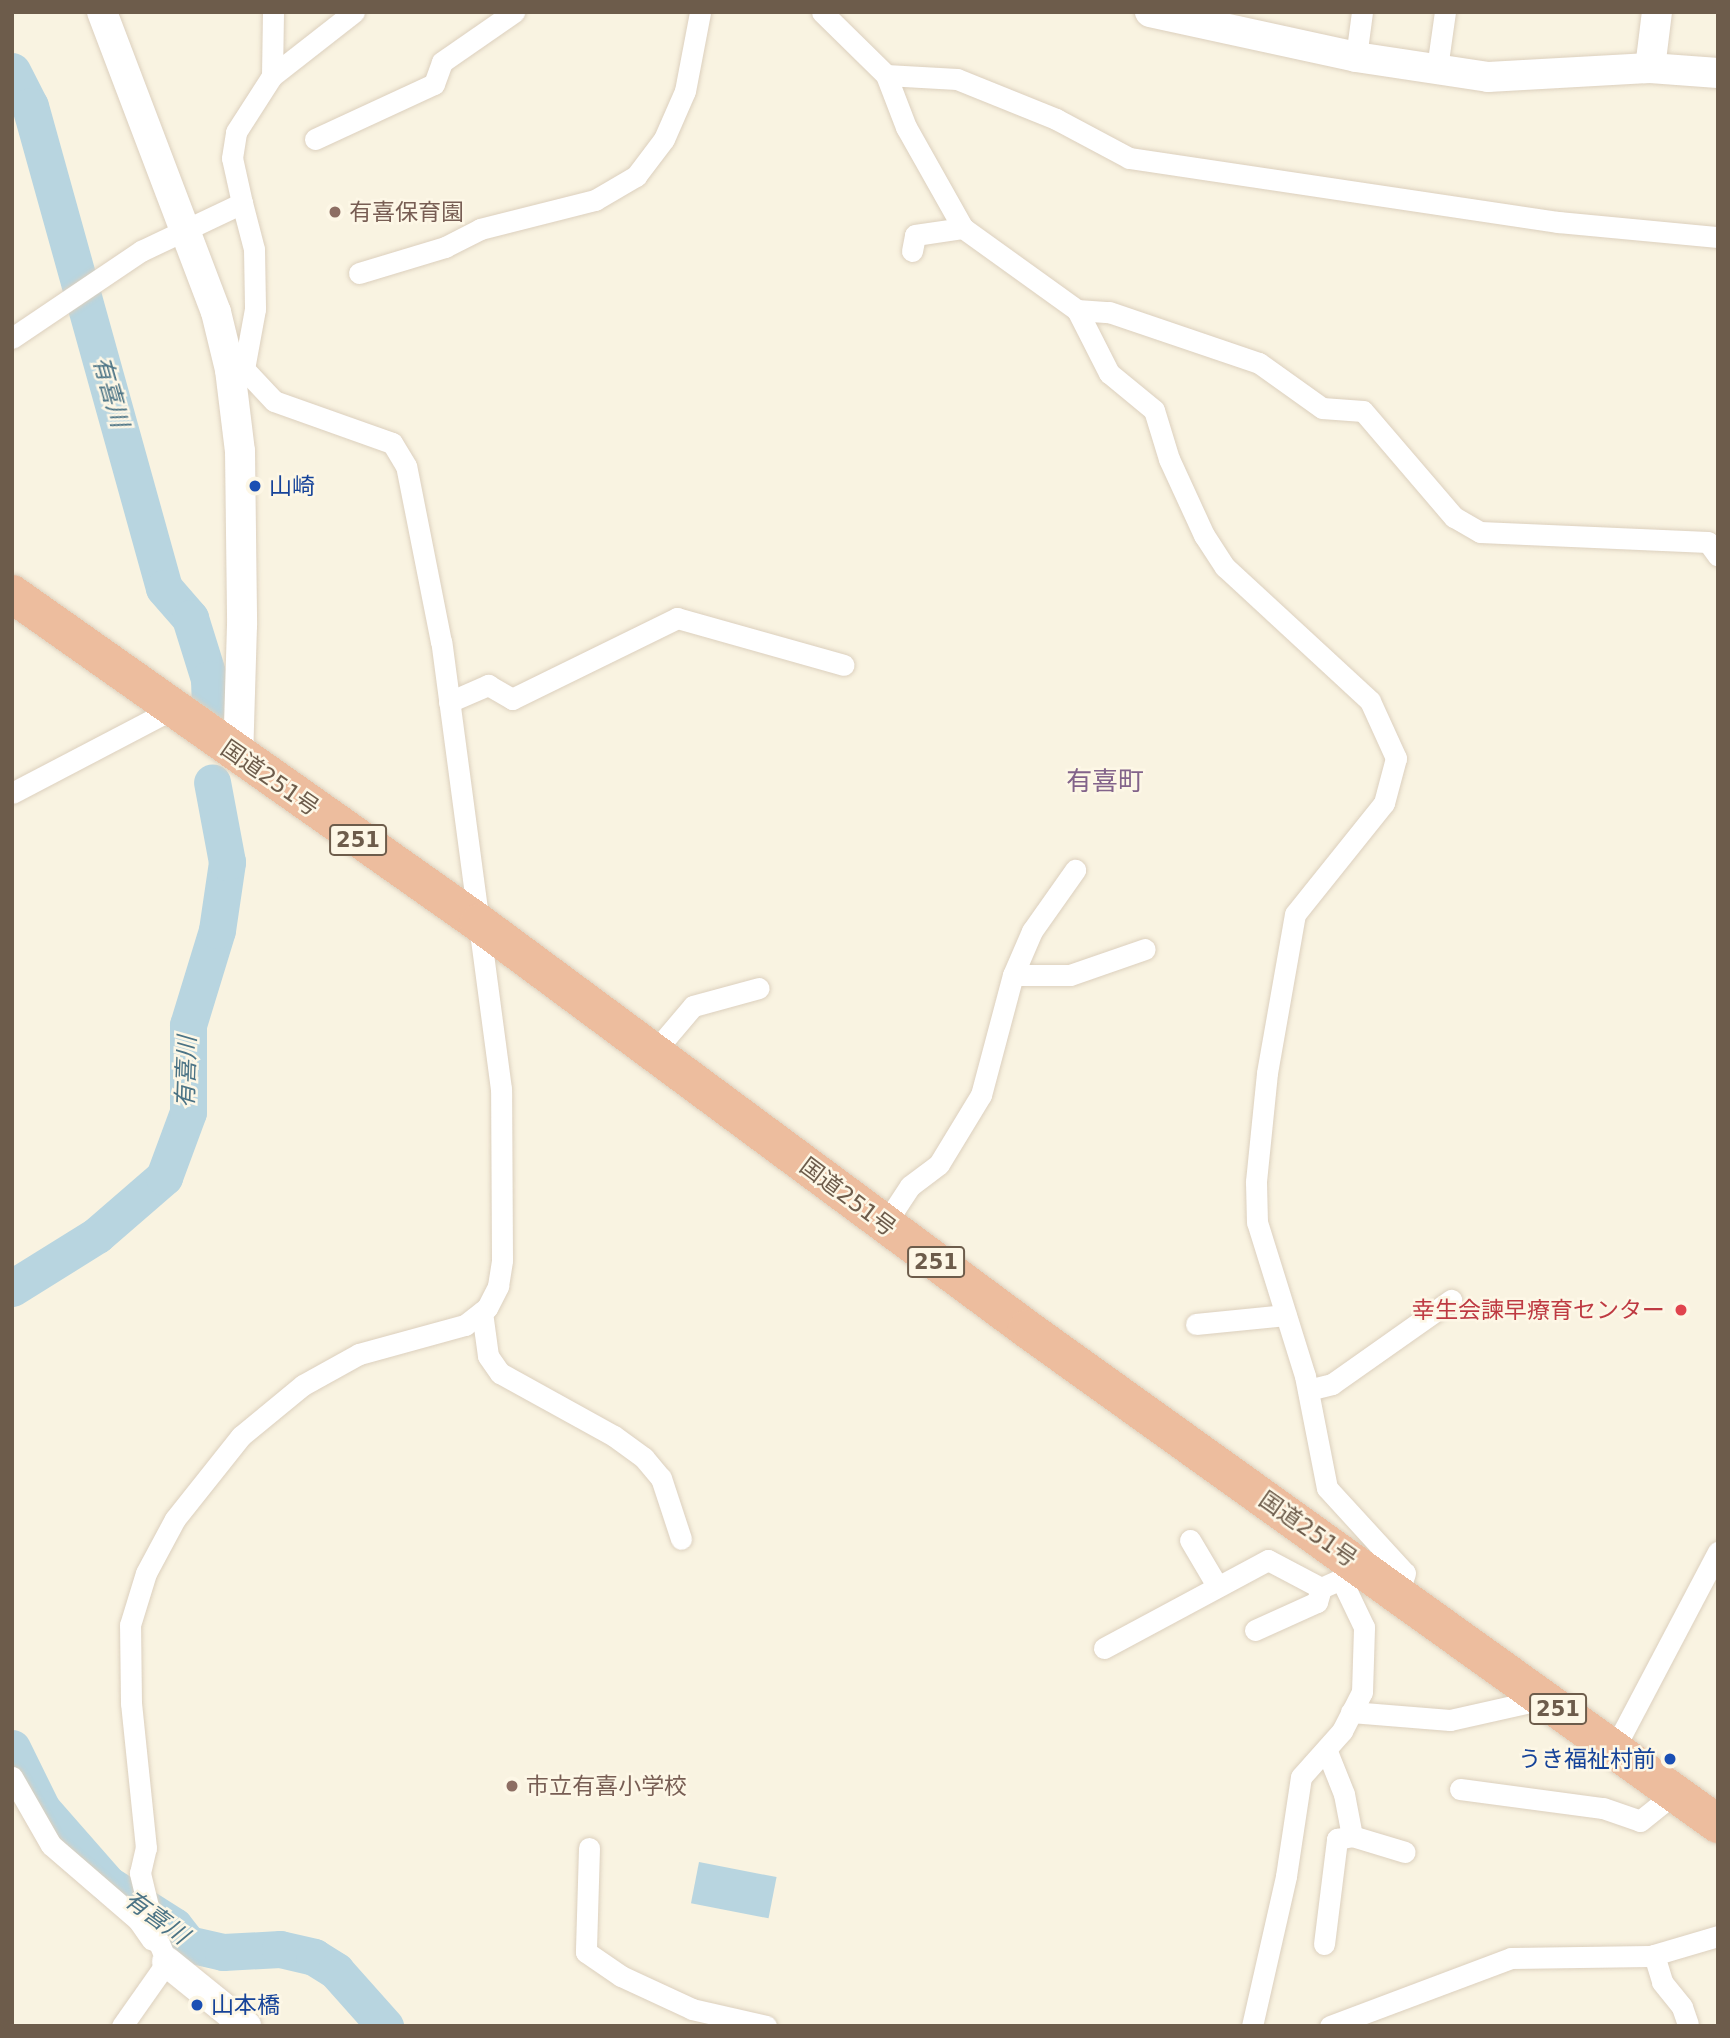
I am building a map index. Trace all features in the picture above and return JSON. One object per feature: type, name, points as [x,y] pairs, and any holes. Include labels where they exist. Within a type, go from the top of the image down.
[{"type":"highway","name":"国道251号","points":[[12,594],[238,757],[479,923],[1348,1570],[1398,1593],[1718,1824]]},
{"type":"street","points":[[102,12],[237,369],[243,625],[238,757]]},
{"type":"street","points":[[272,76],[273,12]]},
{"type":"street","points":[[237,369],[255,309],[254,249],[242,203],[232,145],[272,76],[354,12]]},
{"type":"street","points":[[314,139],[434,83],[442,62],[514,12]]},
{"type":"street","points":[[359,274],[445,247],[480,229],[595,200],[636,176],[664,139],[685,91],[700,12]]},
{"type":"street","points":[[822,12],[886,75],[906,127],[962,228],[1077,310],[1109,373],[1154,410],[1169,459],[1204,535],[1225,567],[1370,701],[1396,758],[1384,803],[1295,914],[1281,982],[1256,1182],[1257,1222],[1308,1390],[1327,1488],[1405,1573],[1398,1593]]},
{"type":"street","points":[[1150,12],[1356,57],[1488,77],[1650,68],[1718,73]]},
{"type":"street","points":[[1356,57],[1362,12]]},
{"type":"street","points":[[1437,68],[1445,12]]},
{"type":"street","points":[[1650,68],[1657,12]]},
{"type":"street","points":[[886,75],[957,79],[1056,118],[1129,158],[1179,168],[1558,222],[1718,237]]},
{"type":"street","points":[[17,335],[141,251],[183,228],[242,203]]},
{"type":"street","points":[[912,251],[915,234],[962,228]]},
{"type":"street","points":[[1077,310],[1109,312],[1259,363],[1322,408],[1363,411],[1454,517],[1480,532],[1708,542],[1718,556]]},
{"type":"street","points":[[167,1962],[154,1931],[140,1873],[146,1848],[136,1779],[130,1625],[146,1573],[175,1519],[241,1436],[303,1385],[359,1354],[465,1325],[482,1312],[498,1286],[502,1260],[501,1102],[449,702],[424,545],[406,466],[392,443],[274,401],[237,369]]},
{"type":"street","points":[[449,702],[488,685],[512,699],[677,618],[844,665]]},
{"type":"street","points":[[12,793],[173,709]]},
{"type":"street","points":[[885,1224],[909,1186],[939,1164],[981,1095],[1013,975],[1032,931],[1076,870]]},
{"type":"street","points":[[1013,975],[1070,975],[1145,949]]},
{"type":"street","points":[[654,1052],[693,1006],[759,988]]},
{"type":"street","points":[[1308,1390],[1332,1384],[1451,1300]]},
{"type":"street","points":[[482,1312],[488,1356],[500,1373],[614,1436],[645,1458],[661,1478],[681,1539]]},
{"type":"street","points":[[1196,1324],[1286,1315]]},
{"type":"street","points":[[1190,1540],[1216,1584]]},
{"type":"street","points":[[1614,1749],[1718,1552]]},
{"type":"street","points":[[1104,1648],[1216,1584],[1268,1560],[1321,1588]]},
{"type":"street","points":[[1252,2026],[1258,1981],[1286,1877],[1301,1777],[1326,1749],[1362,1692],[1364,1627],[1348,1570],[1321,1588],[1317,1602],[1255,1630]]},
{"type":"street","points":[[1351,1712],[1450,1720],[1544,1699]]},
{"type":"street","points":[[1326,1749],[1345,1794],[1352,1836]]},
{"type":"street","points":[[12,1777],[51,1845],[138,1920],[167,1962],[246,2026]]},
{"type":"street","points":[[1460,1789],[1603,1808],[1640,1821],[1675,1793]]},
{"type":"street","points":[[1324,1944],[1337,1839],[1352,1836],[1405,1853]]},
{"type":"street","points":[[589,1848],[586,1952],[621,1976],[692,2009],[766,2026]]},
{"type":"street","points":[[1330,2026],[1511,1958],[1654,1955],[1718,1936]]},
{"type":"street","points":[[1654,1955],[1662,1982],[1682,2007],[1688,2024]]},
{"type":"street","points":[[122,2026],[167,1962]]},
{"type":"water","points":[[699,1862],[777,1877],[769,1918],[691,1903]]},
{"type":"waterway","name":"有喜川","points":[[12,71],[30,106],[164,588],[190,618],[209,679],[210,708]]},
{"type":"waterway","name":"有喜川","points":[[12,1288],[97,1235],[164,1177],[188,1112],[188,1025],[217,930],[227,862],[212,782]]},
{"type":"waterway","name":"有喜川","points":[[12,1748],[42,1809],[108,1884],[174,1926],[188,1944],[223,1952],[280,1949],[314,1957],[336,1971],[385,2026]]},
{"type":"place","name":"有喜保育園","points":[[335,212]]},
{"type":"place","name":"山崎","points":[[255,486]]},
{"type":"place","name":"幸生会諫早療育センター","points":[[1681,1310]]},
{"type":"place","name":"うき福祉村前","points":[[1670,1759]]},
{"type":"place","name":"市立有喜小学校","points":[[512,1786]]},
{"type":"place","name":"山本橋","points":[[197,2005]]},
{"type":"district","name":"有喜町","points":[[1105,782]]}]
